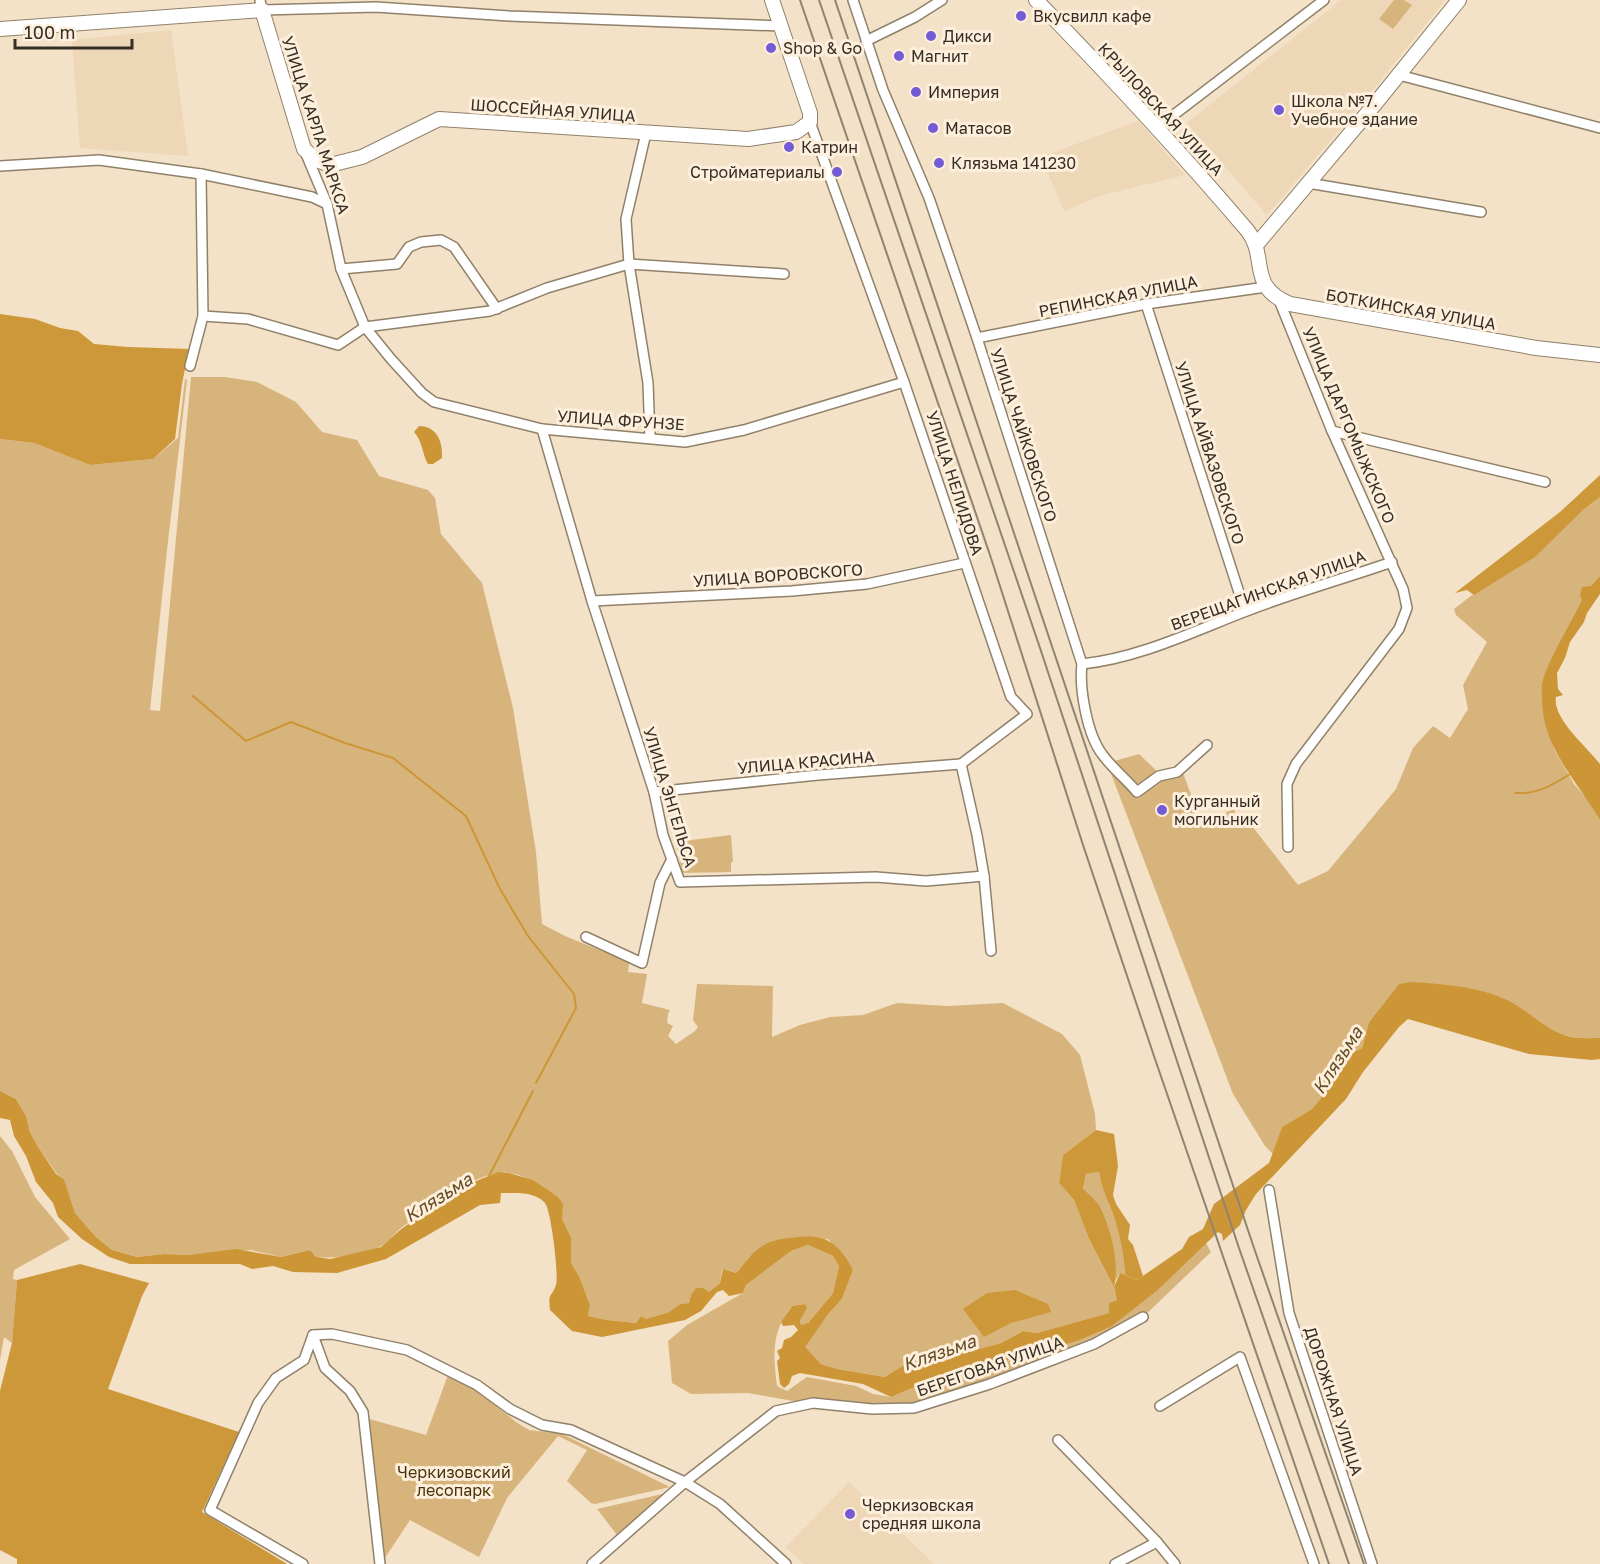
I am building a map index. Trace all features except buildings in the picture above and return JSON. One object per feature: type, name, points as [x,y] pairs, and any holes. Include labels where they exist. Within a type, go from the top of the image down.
[{"type":"main road","name":"УЛИЦА НЕЛИДОВА","points":[[772,0],[810,113],[810,122]]},
{"type":"main road","name":"КРЫЛОВСКАЯ УЛИЦА","points":[[1036,0],[1158,127],[1257,244]]},
{"type":"main road","points":[[1279,300],[1266,287],[1257,262],[1257,244],[1459,0]]},
{"type":"main road","points":[[0,29],[261,5]]},
{"type":"main road","name":"УЛИЦА КАРЛА МАРКСА","points":[[261,5],[304,149]]},
{"type":"main road","name":"ШОССЕЙНАЯ УЛИЦА","points":[[304,149],[316,160],[330,165],[362,157],[439,119],[748,139],[796,132],[810,122]]},
{"type":"main road","name":"БОТКИНСКАЯ УЛИЦА","points":[[1279,300],[1290,304],[1536,348],[1600,355]]},
{"type":"street","name":"УЛИЦА ЧАЙКОВСКОГО","points":[[853,0],[883,90],[929,198],[977,338],[1082,664],[1080,681],[1094,739],[1101,754],[1137,792],[1159,776],[1177,772],[1207,745]]},
{"type":"street","points":[[866,41],[915,17],[942,0]]},
{"type":"street","points":[[1158,127],[1324,0]]},
{"type":"street","points":[[261,5],[376,7],[509,16],[781,26]]},
{"type":"street","points":[[1399,75],[1600,128]]},
{"type":"street","name":"УЛИЦА НЕЛИДОВА","points":[[810,122],[904,382],[1011,697],[1027,714],[961,764]]},
{"type":"street","points":[[646,132],[626,219],[629,264],[648,383],[650,438]]},
{"type":"street","name":"УЛИЦА КАРЛА МАРКСА","points":[[304,149],[327,204],[341,269],[365,327]]},
{"type":"street","points":[[0,166],[99,160],[201,174],[312,197],[327,204]]},
{"type":"street","points":[[190,366],[203,316],[201,174]]},
{"type":"street","points":[[1308,183],[1481,212]]},
{"type":"street","points":[[341,269],[397,264],[409,247],[421,242],[441,240],[454,247],[496,309]]},
{"type":"street","points":[[203,316],[248,319],[338,345],[365,327],[490,311],[546,288],[629,264],[784,274]]},
{"type":"street","name":"РЕПИНСКАЯ УЛИЦА","points":[[977,338],[1146,304],[1266,287]]},
{"type":"street","name":"УЛИЦА ДАРГОМЫЖСКОГО","points":[[1279,300],[1332,431],[1392,562]]},
{"type":"street","name":"УЛИЦА АЙВАЗОВСКОГО","points":[[1146,304],[1245,611]]},
{"type":"street","name":"УЛИЦА ФРУНЗЕ","points":[[365,327],[391,360],[422,393],[434,402],[542,429],[685,442],[744,430],[904,382]]},
{"type":"street","name":"УЛИЦА ЭНГЕЛЬСА","points":[[542,429],[592,601],[654,792],[663,835],[680,882],[876,878],[926,881],[984,876]]},
{"type":"street","points":[[1332,431],[1545,482]]},
{"type":"street","name":"ВЕРЕЩАГИНСКАЯ УЛИЦА","points":[[1082,664],[1102,662],[1180,638],[1245,611],[1392,562],[1403,589],[1407,608],[1399,629],[1296,764],[1287,784],[1288,848]]},
{"type":"street","name":"УЛИЦА ВОРОВСКОГО","points":[[592,601],[792,591],[867,584],[964,563]]},
{"type":"street","points":[[961,764],[978,835],[991,951]]},
{"type":"street","name":"УЛИЦА КРАСИНА","points":[[654,792],[961,764]]},
{"type":"street","points":[[586,937],[642,963],[660,883],[672,859]]},
{"type":"street","name":"ДОРОЖНАЯ УЛИЦА","points":[[1269,1190],[1289,1313],[1372,1564]]},
{"type":"street","name":"БЕРЕГОВАЯ УЛИЦА","points":[[592,1564],[685,1482],[776,1411],[813,1402],[872,1409],[914,1408],[990,1384],[1094,1344],[1143,1317]]},
{"type":"street","points":[[313,1335],[332,1334],[407,1350],[477,1385],[510,1409],[542,1425],[571,1430],[685,1482],[720,1504],[786,1564]]},
{"type":"street","points":[[303,1564],[210,1510],[258,1403],[276,1378],[304,1360],[313,1335]]},
{"type":"street","points":[[313,1335],[325,1368],[350,1390],[363,1412],[380,1564]]},
{"type":"street","points":[[1160,1406],[1240,1357],[1314,1564]]},
{"type":"street","points":[[1058,1440],[1157,1542],[1175,1564]]},
{"type":"street","points":[[1114,1564],[1157,1542]]},
{"type":"shaded area","name":"Школа №7. Учебное здание","points":[[1341,0],[1445,0],[1267,215],[1187,123]]},
{"type":"shaded area","points":[[171,30],[188,156],[80,148],[72,40]]},
{"type":"shaded area","points":[[1138,121],[1185,175],[1099,196],[1064,211],[1041,157]]},
{"type":"shaded area","points":[[0,314],[35,319],[60,328],[78,331],[94,344],[189,349],[175,439],[153,459],[90,465],[34,443],[0,439]]},
{"type":"shaded area","points":[[419,426],[430,429],[440,441],[442,458],[433,464],[428,464],[414,432]]},
{"type":"shaded area","points":[[1600,475],[1600,497],[1583,510],[1535,557],[1474,595],[1467,590],[1455,593],[1560,512]]},
{"type":"shaded area","points":[[1600,576],[1600,594],[1570,642],[1557,673],[1558,689],[1563,695],[1556,697],[1556,705],[1565,723],[1600,764],[1600,820],[1554,747],[1543,715],[1542,688],[1551,659],[1582,600],[1580,595],[1582,587],[1591,586]]},
{"type":"shaded area","points":[[1411,982],[1460,986],[1496,995],[1515,1004],[1559,1033],[1575,1038],[1600,1038],[1600,1059],[1529,1054],[1408,1019],[1363,1072],[1346,1099],[1256,1194],[1240,1225],[1223,1241],[1222,1234],[1218,1232],[1159,1289],[1112,1326],[1077,1341],[1001,1362],[966,1365],[891,1397],[863,1384],[800,1373],[792,1376],[789,1384],[784,1388],[780,1384],[777,1361],[780,1358],[777,1351],[782,1348],[784,1340],[798,1330],[794,1325],[783,1326],[781,1322],[792,1306],[805,1304],[807,1308],[800,1320],[801,1325],[808,1323],[833,1293],[839,1266],[833,1256],[808,1245],[791,1251],[746,1285],[743,1293],[729,1296],[723,1290],[717,1292],[701,1311],[685,1320],[602,1337],[572,1331],[550,1310],[550,1297],[557,1279],[550,1217],[541,1199],[524,1194],[501,1193],[500,1203],[480,1205],[386,1259],[337,1273],[293,1272],[273,1266],[252,1269],[240,1264],[130,1264],[109,1257],[82,1239],[58,1217],[53,1203],[36,1182],[26,1156],[14,1136],[10,1120],[0,1118],[0,1091],[16,1099],[26,1116],[30,1132],[37,1145],[56,1174],[64,1179],[75,1213],[95,1236],[112,1250],[137,1257],[164,1254],[189,1255],[236,1249],[281,1257],[310,1250],[316,1257],[330,1259],[381,1247],[450,1192],[498,1172],[509,1173],[533,1180],[558,1197],[563,1204],[562,1219],[571,1237],[571,1263],[579,1276],[590,1305],[588,1316],[636,1323],[641,1316],[646,1319],[669,1312],[680,1304],[689,1303],[696,1288],[703,1288],[709,1292],[720,1283],[723,1269],[736,1273],[765,1244],[785,1238],[820,1238],[841,1251],[853,1270],[842,1299],[805,1347],[821,1364],[885,1377],[911,1361],[943,1362],[961,1354],[1001,1343],[1023,1331],[1037,1333],[1109,1313],[1109,1303],[1117,1300],[1114,1287],[1120,1273],[1137,1280],[1182,1249],[1189,1237],[1203,1229],[1214,1204],[1269,1163],[1282,1127],[1312,1109],[1321,1098],[1326,1085],[1342,1070],[1350,1054],[1362,1048],[1369,1022],[1399,984]]},
{"type":"shaded area","points":[[1096,1130],[1114,1134],[1118,1166],[1113,1195],[1116,1204],[1130,1225],[1128,1239],[1133,1245],[1143,1276],[1137,1280],[1125,1275],[1118,1230],[1099,1172],[1086,1174],[1083,1189],[1100,1208],[1111,1238],[1116,1268],[1114,1287],[1089,1239],[1074,1200],[1059,1183],[1063,1155]]},
{"type":"shaded area","points":[[80,1264],[149,1283],[142,1296],[108,1389],[239,1432],[202,1512],[287,1564],[17,1564],[17,1559],[0,1550],[0,1391],[12,1343],[17,1280]]},
{"type":"shaded area","points":[[1015,1290],[1048,1304],[1051,1312],[1011,1323],[984,1337],[963,1309],[987,1293]]},
{"type":"shaded area","name":"Черкизовская средняя школа","points":[[849,1482],[934,1564],[804,1564],[786,1547]]},
{"type":"green space","points":[[1394,0],[1404,0],[1412,5],[1393,29],[1379,19]]},
{"type":"green space","points":[[191,377],[225,377],[257,382],[296,402],[322,432],[357,440],[379,476],[428,490],[435,498],[441,534],[482,583],[513,708],[536,852],[542,924],[629,962],[628,972],[647,974],[642,1003],[670,1010],[667,1023],[673,1026],[668,1036],[676,1044],[698,1027],[693,1020],[697,984],[773,986],[772,1037],[800,1025],[830,1017],[863,1015],[897,1003],[948,1006],[1003,1003],[1062,1034],[1080,1055],[1095,1114],[1096,1130],[1063,1155],[1059,1183],[1074,1200],[1089,1239],[1114,1287],[1117,1300],[1109,1303],[1109,1313],[1037,1333],[1023,1331],[1001,1343],[961,1354],[943,1362],[911,1361],[885,1377],[837,1369],[821,1364],[804,1347],[842,1299],[853,1270],[828,1239],[758,1249],[736,1273],[722,1270],[720,1283],[709,1292],[691,1295],[689,1303],[680,1304],[669,1312],[646,1319],[641,1316],[636,1323],[588,1316],[590,1305],[579,1276],[571,1263],[571,1237],[562,1219],[558,1197],[529,1180],[509,1173],[497,1173],[468,1184],[423,1212],[382,1246],[348,1256],[316,1257],[310,1250],[281,1257],[251,1250],[137,1257],[112,1250],[95,1236],[75,1213],[64,1179],[57,1174],[37,1145],[30,1132],[26,1116],[16,1099],[0,1091],[0,439],[34,443],[90,465],[153,459],[178,438],[185,379],[187,380],[150,710],[160,711]]},
{"type":"green space","points":[[1600,497],[1600,576],[1583,600],[1542,681],[1554,749],[1574,784],[1589,801],[1600,820],[1600,1038],[1575,1038],[1560,1033],[1508,1001],[1483,991],[1440,985],[1399,984],[1369,1022],[1362,1048],[1350,1054],[1342,1070],[1326,1085],[1321,1098],[1312,1109],[1282,1127],[1273,1154],[1265,1146],[1233,1094],[1107,763],[1139,754],[1163,777],[1183,773],[1201,822],[1235,809],[1234,823],[1252,826],[1298,885],[1328,871],[1396,789],[1413,748],[1433,726],[1450,738],[1468,709],[1463,685],[1487,642],[1456,615],[1454,609]]},
{"type":"green space","points":[[731,835],[733,861],[731,872],[682,873],[676,842]]},
{"type":"green space","points":[[0,1136],[12,1151],[35,1197],[70,1239],[14,1270],[13,1279],[17,1280],[12,1343],[4,1337],[0,1360]]},
{"type":"green space","points":[[1099,1172],[1118,1229],[1123,1257],[1125,1275],[1120,1273],[1115,1281],[1116,1269],[1083,1189],[1086,1174]]},
{"type":"green space","points":[[1206,1243],[1211,1252],[1143,1317],[1094,1344],[914,1408],[821,1406],[748,1393],[691,1394],[672,1383],[668,1341],[687,1325],[743,1293],[746,1285],[791,1251],[808,1245],[833,1256],[839,1266],[833,1293],[807,1324],[801,1325],[800,1319],[805,1304],[792,1306],[785,1315],[775,1344],[777,1386],[787,1391],[807,1377],[856,1386],[873,1394],[891,1397],[966,1365],[1001,1362],[1032,1352],[1159,1289]]},
{"type":"green space","name":"Черкизовский лесопарк","points":[[448,1375],[476,1390],[529,1430],[562,1434],[670,1487],[591,1503],[567,1481],[587,1450],[558,1436],[507,1498],[479,1557],[410,1520],[381,1564],[366,1418],[426,1435]]},
{"type":"green space","points":[[671,1492],[617,1535],[597,1509]]},
{"type":"waterway","points":[[193,696],[246,741],[291,722],[345,743],[393,758],[466,816],[500,889],[528,936],[574,994],[576,1008],[536,1083]]},
{"type":"waterway","points":[[1515,793],[1538,791],[1570,774]]},
{"type":"waterway","points":[[489,1176],[533,1091]]},
{"type":"railway","points":[[800,0],[990,555],[1083,845],[1155,1059],[1329,1564]]},
{"type":"railway","points":[[819,0],[1040,648],[1239,1248],[1349,1564]]},
{"type":"railway","points":[[835,0],[1254,1248],[1364,1564]]},
{"type":"place","name":"Вкусвилл кафе","points":[[1021,16]]},
{"type":"place","name":"Дикси","points":[[931,36]]},
{"type":"place","name":"Shop & Go","points":[[771,48]]},
{"type":"place","name":"Магнит","points":[[899,56]]},
{"type":"place","name":"Империя","points":[[916,92]]},
{"type":"place","name":"Школа №7. Учебное здание","points":[[1279,110]]},
{"type":"place","name":"Матасов","points":[[933,128]]},
{"type":"place","name":"Катрин","points":[[789,147]]},
{"type":"place","name":"Клязьма 141230","points":[[939,163]]},
{"type":"place","name":"Стройматериалы","points":[[837,172]]},
{"type":"place","name":"Курганный могильник","points":[[1162,810]]},
{"type":"place","name":"Черкизовская средняя школа","points":[[850,1514]]},
{"type":"water label","name":"Клязьма","points":[[1337,1060]]},
{"type":"water label","name":"Клязьма","points":[[438,1197]]},
{"type":"water label","name":"Клязьма","points":[[939,1352]]}]
